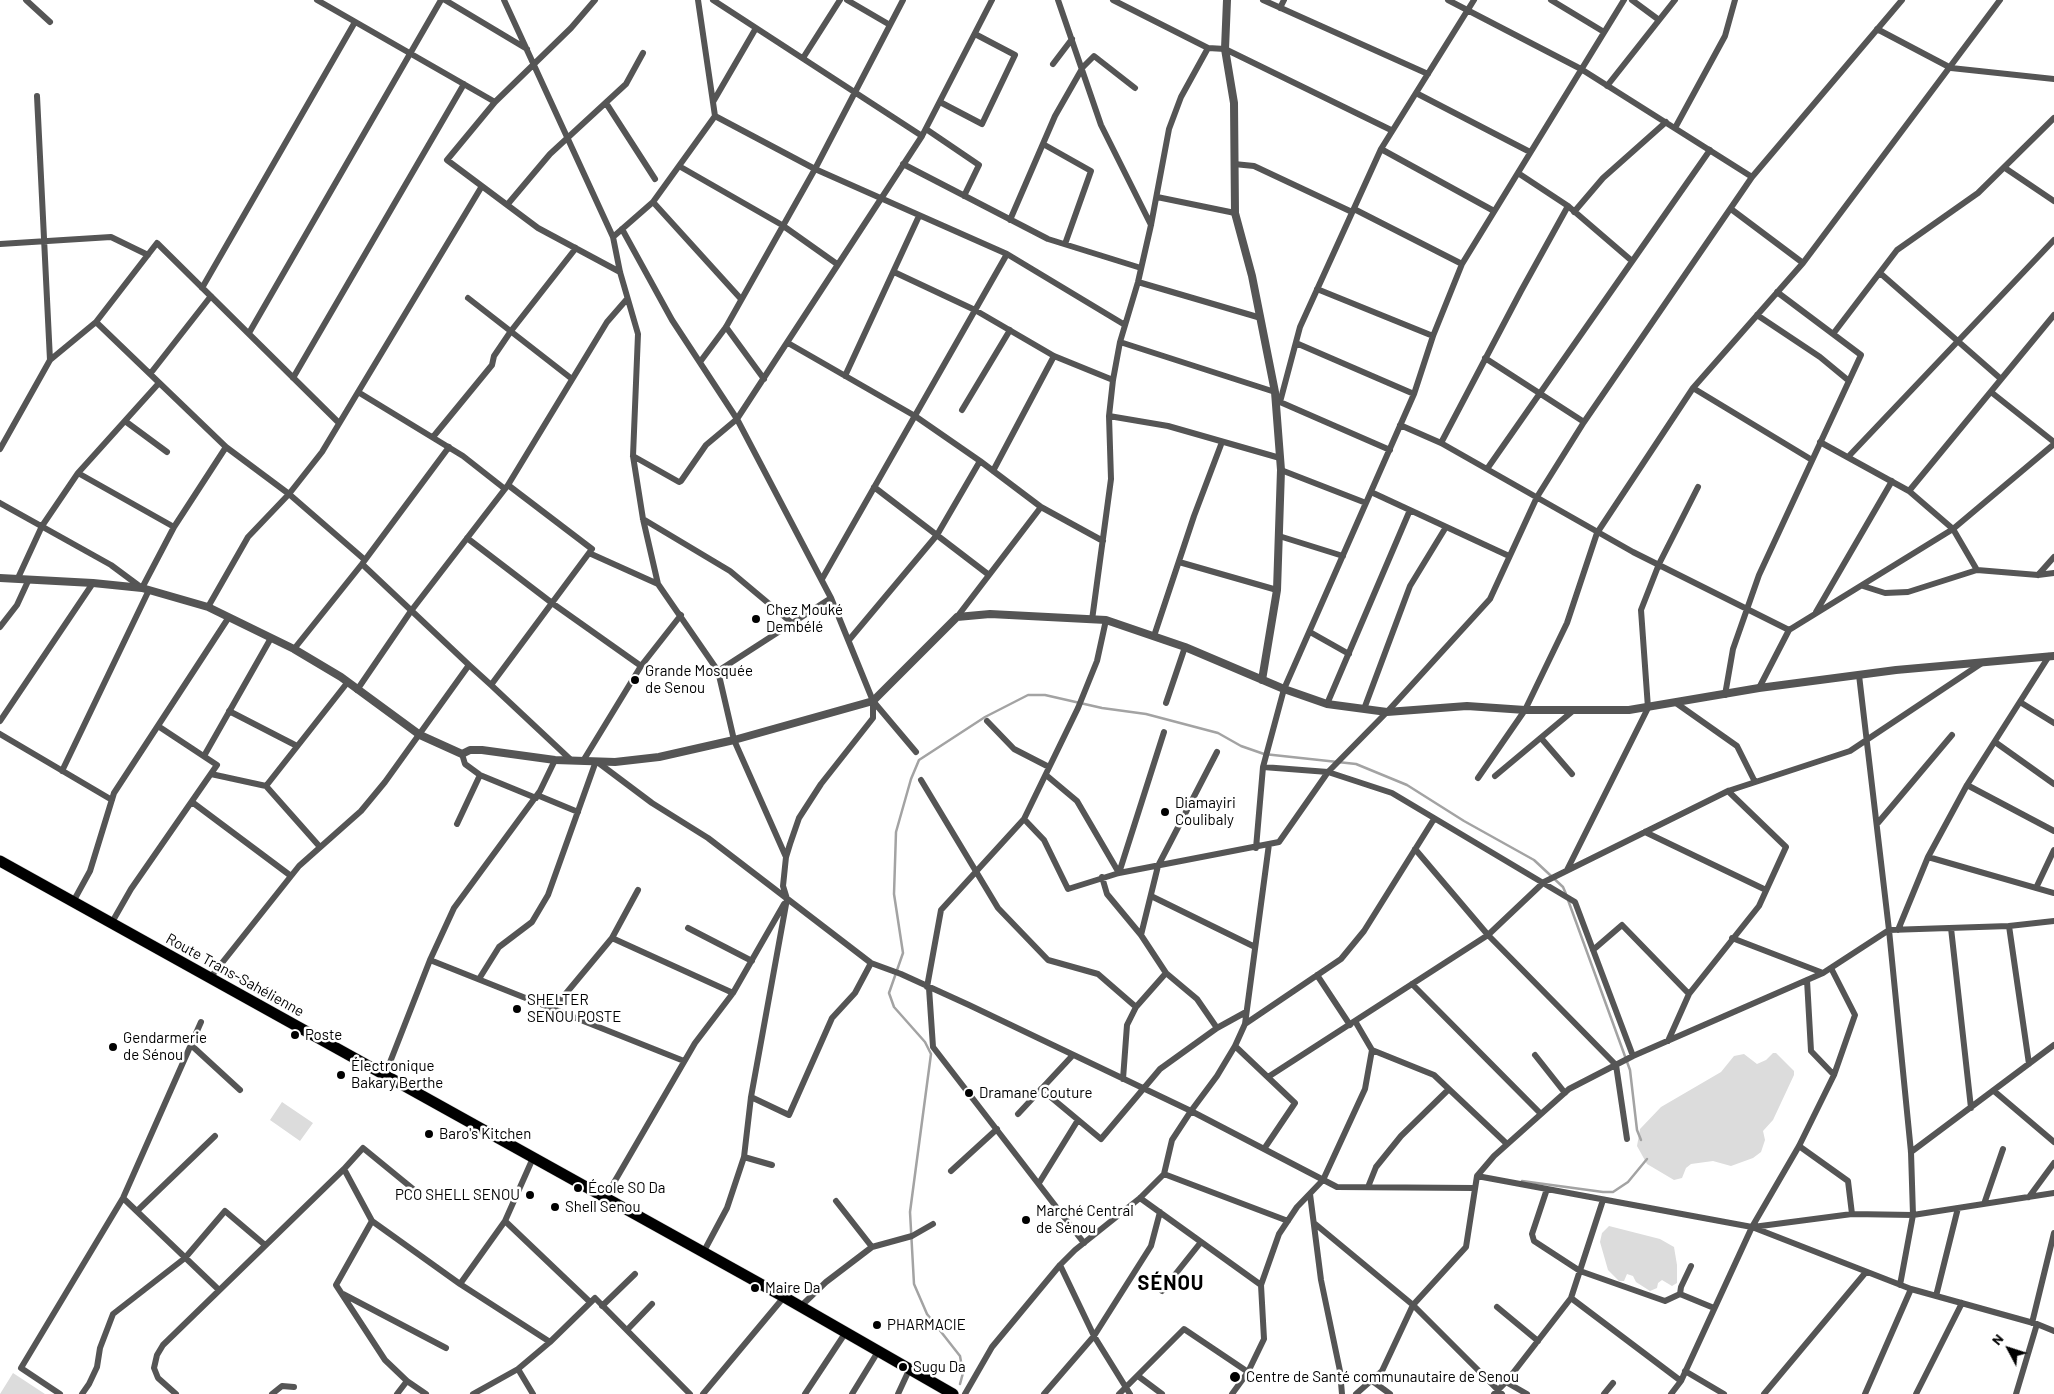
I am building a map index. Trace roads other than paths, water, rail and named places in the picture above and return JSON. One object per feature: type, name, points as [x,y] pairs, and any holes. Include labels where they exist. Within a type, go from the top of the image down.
[{"type":"highway","name":"Route Trans-Sahélienne","points":[[0,861],[879,1350],[950,1393]]},
{"type":"street","points":[[26,0],[50,22]]},
{"type":"street","points":[[317,0],[494,102]]},
{"type":"street","points":[[249,333],[443,0],[527,49]]},
{"type":"street","points":[[504,0],[613,237],[620,272],[638,334],[633,456],[643,519],[658,584],[718,671],[734,740],[786,857]]},
{"type":"street","points":[[613,237],[653,202],[715,116],[698,0]]},
{"type":"street","points":[[713,0],[922,136]]},
{"type":"street","points":[[802,58],[840,0]]},
{"type":"street","points":[[847,0],[890,25]]},
{"type":"street","points":[[700,362],[726,327],[815,169],[903,0]]},
{"type":"street","points":[[633,456],[679,482],[706,445],[737,419],[922,136],[992,0]]},
{"type":"street","points":[[1058,0],[1083,67],[1101,125],[1151,226]]},
{"type":"street","points":[[1114,0],[1208,48],[1224,48],[1391,130]]},
{"type":"street","points":[[1227,0],[1224,48],[1234,103],[1234,213],[1252,276],[1278,403],[1281,470],[1277,590],[1262,680]]},
{"type":"street","points":[[1263,0],[1428,74]]},
{"type":"street","points":[[1280,8],[1284,0]]},
{"type":"street","points":[[1448,0],[1581,69],[1752,177]]},
{"type":"street","points":[[1278,403],[1300,327],[1381,149],[1391,130],[1474,0]]},
{"type":"street","points":[[1551,0],[1604,32]]},
{"type":"street","points":[[1256,848],[1263,768],[1284,689],[1414,394],[1433,336],[1462,264],[1624,0]]},
{"type":"street","points":[[1632,0],[1660,20]]},
{"type":"street","points":[[1607,86],[1675,0]]},
{"type":"street","points":[[1674,128],[1725,36],[1735,0]]},
{"type":"street","points":[[1478,778],[1525,710],[1567,623],[1597,532],[1693,388],[1803,263],[1951,68],[2000,0]]},
{"type":"street","points":[[594,1],[571,28],[494,102],[447,160],[538,228],[620,272]]},
{"type":"street","points":[[1024,819],[1044,840],[1068,889],[1119,873],[1256,848],[1279,842],[1328,772],[1387,712],[1490,599],[1537,497],[1584,422],[1752,177],[1900,1]]},
{"type":"street","points":[[202,288],[355,22]]},
{"type":"street","points":[[713,102],[756,28]]},
{"type":"street","points":[[1877,29],[1951,68],[2054,80]]},
{"type":"street","points":[[940,102],[982,124],[1015,55],[975,34]]},
{"type":"street","points":[[1053,64],[1072,39]]},
{"type":"street","points":[[1092,620],[1111,479],[1110,416],[1113,380],[1120,342],[1138,282],[1151,226],[1169,129],[1181,98],[1208,48]]},
{"type":"street","points":[[507,205],[550,154],[626,84],[643,53]]},
{"type":"street","points":[[1010,220],[1055,116],[1083,67],[1094,56],[1135,88]]},
{"type":"street","points":[[293,378],[464,84]]},
{"type":"street","points":[[1416,93],[1530,152]]},
{"type":"street","points":[[37,96],[50,360]]},
{"type":"street","points":[[606,103],[655,179]]},
{"type":"street","points":[[715,116],[815,169],[1007,254],[1125,325]]},
{"type":"street","points":[[1833,334],[1897,250],[1978,193],[2054,118]]},
{"type":"street","points":[[1574,212],[1603,178],[1666,122]]},
{"type":"street","points":[[926,129],[979,165],[964,196]]},
{"type":"street","points":[[1043,144],[1091,171],[1065,244]]},
{"type":"street","points":[[1381,149],[1494,211]]},
{"type":"street","points":[[1487,469],[1710,150]]},
{"type":"street","points":[[903,164],[1048,239],[1141,268]]},
{"type":"street","points":[[1234,164],[1254,166],[1353,210],[1462,264]]},
{"type":"street","points":[[680,166],[782,225],[837,264]]},
{"type":"street","points":[[2004,168],[2054,201]]},
{"type":"street","points":[[1518,172],[1568,206],[1632,261]]},
{"type":"street","points":[[208,607],[248,537],[289,494],[322,452],[482,186]]},
{"type":"street","points":[[1156,197],[1234,213]]},
{"type":"street","points":[[653,202],[741,300]]},
{"type":"street","points":[[1441,443],[1568,206]]},
{"type":"street","points":[[1731,209],[1803,263]]},
{"type":"street","points":[[845,376],[919,216]]},
{"type":"street","points":[[622,229],[672,320],[737,419],[822,579],[873,701],[916,752]]},
{"type":"street","points":[[0,244],[110,237],[148,256]]},
{"type":"street","points":[[1848,457],[2054,240]]},
{"type":"street","points":[[0,449],[50,360],[96,322],[158,244],[340,423]]},
{"type":"street","points":[[433,437],[492,366],[494,356],[511,331],[576,248]]},
{"type":"street","points":[[822,579],[1007,254]]},
{"type":"street","points":[[894,272],[975,310],[1054,356],[1113,380]]},
{"type":"street","points":[[1880,273],[2002,379]]},
{"type":"street","points":[[1138,282],[1261,318]]},
{"type":"street","points":[[1317,289],[1433,336]]},
{"type":"street","points":[[1725,695],[1733,649],[1759,575],[1861,355],[1777,292]]},
{"type":"street","points":[[150,374],[211,296]]},
{"type":"street","points":[[468,298],[572,379]]},
{"type":"street","points":[[357,690],[411,611],[507,487],[607,322],[627,299]]},
{"type":"street","points":[[1757,315],[1820,357],[1849,381]]},
{"type":"street","points":[[1909,491],[2054,315]]},
{"type":"street","points":[[96,322],[226,447],[289,494],[364,562],[411,611],[571,760]]},
{"type":"street","points":[[726,327],[764,379]]},
{"type":"street","points":[[962,410],[1010,330]]},
{"type":"street","points":[[1120,342],[1275,392]]},
{"type":"street","points":[[788,343],[915,416],[980,461],[1041,507],[1103,541]]},
{"type":"street","points":[[1296,343],[1414,394]]},
{"type":"street","points":[[993,471],[1054,356]]},
{"type":"street","points":[[1485,358],[1584,422]]},
{"type":"street","points":[[18,578],[42,526],[78,473],[159,383]]},
{"type":"street","points":[[1693,388],[1812,460]]},
{"type":"street","points":[[358,392],[463,456],[592,549],[491,685]]},
{"type":"street","points":[[1759,688],[1788,630],[1863,586],[1953,529],[2054,443],[1991,392]]},
{"type":"street","points":[[1278,403],[1390,450]]},
{"type":"street","points":[[1110,416],[1168,426],[1280,458]]},
{"type":"street","points":[[125,421],[167,452]]},
{"type":"street","points":[[1400,425],[1441,443],[1597,532],[1788,630]]},
{"type":"street","points":[[1154,636],[1222,442]]},
{"type":"street","points":[[1820,442],[1909,491],[1953,529],[1977,570]]},
{"type":"street","points":[[62,770],[174,527],[226,447]]},
{"type":"street","points":[[294,649],[364,562],[449,448]]},
{"type":"street","points":[[848,640],[937,535],[980,461]]},
{"type":"street","points":[[1281,470],[1366,503]]},
{"type":"street","points":[[78,473],[174,527]]},
{"type":"street","points":[[1815,614],[1892,481]]},
{"type":"street","points":[[874,487],[989,574]]},
{"type":"street","points":[[1567,870],[1648,708],[1640,610],[1659,564],[1698,487]]},
{"type":"street","points":[[1371,492],[1510,556]]},
{"type":"street","points":[[0,503],[111,565],[146,589]]},
{"type":"street","points":[[462,754],[470,750],[482,750],[555,760],[615,762],[659,758],[734,740],[873,701],[957,617],[1041,507]]},
{"type":"street","points":[[1327,704],[1410,510]]},
{"type":"street","points":[[643,519],[730,571],[792,623]]},
{"type":"street","points":[[1364,709],[1410,586],[1446,527]]},
{"type":"street","points":[[1279,536],[1343,556]]},
{"type":"street","points":[[467,538],[552,603],[641,666]]},
{"type":"street","points":[[589,552],[658,584]]},
{"type":"street","points":[[2038,575],[2054,557]]},
{"type":"street","points":[[1179,562],[1277,590]]},
{"type":"street","points":[[1863,586],[1886,593],[1908,592],[1977,570],[2038,575],[2054,574]]},
{"type":"street","points":[[0,578],[93,583],[146,589],[208,607],[294,649],[347,683],[420,735],[462,754]]},
{"type":"street","points":[[0,627],[17,605],[29,579]]},
{"type":"street","points":[[0,721],[93,583]]},
{"type":"street","points":[[718,671],[831,598]]},
{"type":"street","points":[[957,617],[990,614],[1106,620],[1185,647],[1284,689],[1327,704],[1387,712],[1467,706],[1525,710],[1629,710],[1759,688],[1859,675],[2052,656]]},
{"type":"street","points":[[583,761],[641,666],[681,615]]},
{"type":"street","points":[[73,902],[90,870],[114,793],[229,617]]},
{"type":"street","points":[[1084,1243],[933,1047],[928,987],[941,910],[1024,819],[1068,730],[1097,661],[1106,620]]},
{"type":"street","points":[[1310,632],[1349,654]]},
{"type":"street","points":[[204,756],[271,638]]},
{"type":"street","points":[[1166,703],[1185,647]]},
{"type":"street","points":[[1898,930],[1928,857],[1967,785],[2052,656]]},
{"type":"street","points":[[1268,1077],[1488,935],[1544,882],[1728,791],[1850,750],[1983,662]]},
{"type":"street","points":[[210,978],[299,866],[361,810],[385,782],[469,665]]},
{"type":"street","points":[[1859,675],[1889,930],[1911,1152],[1913,1215],[1900,1285]]},
{"type":"street","points":[[266,786],[347,683]]},
{"type":"street","points":[[703,1253],[727,1208],[744,1157],[751,1098],[787,898],[783,886],[786,857],[800,818],[821,784],[874,718],[873,701]]},
{"type":"street","points":[[2020,702],[2054,723]]},
{"type":"street","points":[[1676,703],[1737,746],[1755,782]]},
{"type":"street","points":[[1495,776],[1574,710]]},
{"type":"street","points":[[229,711],[297,746]]},
{"type":"street","points":[[987,721],[1014,749],[1049,768]]},
{"type":"street","points":[[112,924],[132,889],[217,765],[158,726]]},
{"type":"street","points":[[1119,873],[1164,732]]},
{"type":"street","points":[[0,734],[112,800]]},
{"type":"street","points":[[1877,824],[1952,735]]},
{"type":"street","points":[[1541,738],[1572,774]]},
{"type":"street","points":[[1995,742],[2054,784]]},
{"type":"street","points":[[1141,935],[1158,866],[1217,752]]},
{"type":"street","points":[[462,754],[464,764],[480,775],[578,812]]},
{"type":"street","points":[[384,1075],[430,960],[454,908],[536,797],[555,760]]},
{"type":"street","points":[[479,979],[498,947],[532,922],[548,895],[596,761]]},
{"type":"street","points":[[596,761],[652,803],[708,838],[871,963],[901,974],[1123,1078],[1337,1187],[1474,1188]]},
{"type":"street","points":[[1263,768],[1328,772],[1392,793],[1575,902],[1633,1056]]},
{"type":"street","points":[[211,774],[266,786],[320,847]]},
{"type":"street","points":[[457,824],[480,775]]},
{"type":"street","points":[[1046,775],[1076,801],[1119,873]]},
{"type":"street","points":[[921,780],[998,908],[1048,960],[1098,974],[1136,1007]]},
{"type":"street","points":[[1967,785],[2054,831]]},
{"type":"street","points":[[1668,1041],[1689,994],[1758,906],[1786,847],[1728,791]]},
{"type":"street","points":[[192,802],[291,876]]},
{"type":"street","points":[[1245,1024],[1341,959],[1364,931],[1434,819]]},
{"type":"street","points":[[1645,832],[1766,890]]},
{"type":"street","points":[[965,1394],[992,1347],[1060,1265],[1140,1198],[1164,1174],[1172,1140],[1217,1076],[1235,1046],[1245,1024],[1269,844]]},
{"type":"street","points":[[1415,849],[1488,935],[1616,1065],[1627,1139]]},
{"type":"street","points":[[2036,888],[2054,850]]},
{"type":"street","points":[[1928,857],[2054,893]]},
{"type":"street","points":[[1102,877],[1107,894],[1141,935],[1166,973],[1196,999],[1217,1028]]},
{"type":"street","points":[[553,1009],[612,938],[638,890]]},
{"type":"street","points":[[1151,896],[1255,947]]},
{"type":"street","points":[[605,1198],[684,1061],[695,1043],[733,993],[787,898]]},
{"type":"street","points":[[1356,1394],[1382,1370],[1413,1305],[1466,1247],[1477,1176],[1494,1156],[1565,1092],[1633,1056],[1823,973],[1889,930],[2009,926],[2054,922]]},
{"type":"street","points":[[1593,950],[1622,925],[1689,994]]},
{"type":"street","points":[[2009,926],[2029,1064]]},
{"type":"street","points":[[688,928],[752,961]]},
{"type":"street","points":[[1951,928],[1971,1108]]},
{"type":"street","points":[[612,938],[733,993]]},
{"type":"street","points":[[1732,938],[1823,973]]},
{"type":"street","points":[[430,960],[684,1061]]},
{"type":"street","points":[[751,1098],[789,1115],[832,1018],[855,993],[871,963]]},
{"type":"street","points":[[1671,1394],[1686,1371],[1752,1228],[1799,1146],[1834,1075],[1855,1015],[1830,968]]},
{"type":"street","points":[[1123,1078],[1127,1025],[1136,1007],[1166,973]]},
{"type":"street","points":[[1317,975],[1372,1050],[1434,1074],[1507,1144]]},
{"type":"street","points":[[1806,980],[1811,1051],[1834,1075]]},
{"type":"street","points":[[1412,984],[1541,1114]]},
{"type":"street","points":[[1041,1089],[1101,1139],[1142,1088],[1160,1069],[1217,1028],[1246,1012]]},
{"type":"street","points":[[60,1394],[21,1368],[123,1198],[201,1022]]},
{"type":"street","points":[[191,1045],[240,1090]]},
{"type":"street","points":[[1911,1152],[2054,1045]]},
{"type":"street","points":[[1235,1046],[1295,1103],[1264,1149]]},
{"type":"street","points":[[1232,1394],[1248,1372],[1264,1339],[1261,1285],[1279,1234],[1297,1207],[1324,1180],[1366,1088],[1372,1050]]},
{"type":"street","points":[[1018,1114],[1073,1055]]},
{"type":"street","points":[[1535,1055],[1565,1092]]},
{"type":"street","points":[[1368,1187],[1376,1167],[1401,1136],[1449,1089]]},
{"type":"street","points":[[1994,1091],[2054,1142]]},
{"type":"street","points":[[1039,1183],[1078,1120]]},
{"type":"street","points":[[951,1171],[996,1129]]},
{"type":"street","points":[[137,1211],[215,1136]]},
{"type":"street","points":[[1799,1146],[1848,1181],[1852,1214]]},
{"type":"street","points":[[176,1394],[158,1378],[154,1368],[156,1355],[162,1345],[344,1169],[363,1148],[418,1193]]},
{"type":"street","points":[[1984,1204],[2003,1149]]},
{"type":"street","points":[[744,1157],[772,1165]]},
{"type":"street","points":[[460,1284],[505,1222],[533,1158]]},
{"type":"street","points":[[2029,1197],[2054,1163]]},
{"type":"street","points":[[344,1169],[372,1221],[460,1284],[550,1342]]},
{"type":"street","points":[[1164,1174],[1288,1221]]},
{"type":"street","points":[[1477,1176],[1752,1228],[1911,1289],[2054,1331]]},
{"type":"street","points":[[1547,1189],[1532,1238],[1580,1271],[1665,1301],[1680,1294],[1714,1308]]},
{"type":"street","points":[[1752,1228],[1852,1214],[1913,1215],[2054,1193]]},
{"type":"street","points":[[1310,1194],[1321,1280],[1340,1371],[1342,1394]]},
{"type":"street","points":[[123,1198],[219,1290]]},
{"type":"street","points":[[1140,1198],[1261,1285]]},
{"type":"street","points":[[836,1200],[872,1247]]},
{"type":"street","points":[[1314,1223],[1413,1305],[1498,1392],[1571,1298],[1604,1200]]},
{"type":"street","points":[[1936,1296],[1958,1208]]},
{"type":"street","points":[[82,1394],[97,1367],[100,1348],[113,1314],[185,1258],[225,1211],[265,1245]]},
{"type":"street","points":[[1044,1394],[1094,1336],[1150,1246],[1160,1212]]},
{"type":"street","points":[[372,1221],[336,1285],[385,1360],[407,1381],[426,1394]]},
{"type":"street","points":[[505,1222],[590,1302]]},
{"type":"street","points":[[800,1307],[826,1282],[872,1247],[912,1236],[933,1224]]},
{"type":"street","points":[[2016,1394],[2035,1324],[2054,1232]]},
{"type":"street","points":[[1162,1291],[1201,1242]]},
{"type":"street","points":[[1060,1265],[1094,1336],[1130,1394]]},
{"type":"street","points":[[1680,1294],[1681,1287],[1692,1266]]},
{"type":"street","points":[[1764,1394],[1866,1272]]},
{"type":"street","points":[[602,1306],[635,1274]]},
{"type":"street","points":[[1864,1394],[1911,1289]]},
{"type":"street","points":[[341,1294],[446,1348]]},
{"type":"street","points":[[703,1394],[784,1297]]},
{"type":"street","points":[[474,1394],[518,1369],[550,1342],[595,1298],[690,1394]]},
{"type":"street","points":[[1571,1298],[1681,1381]]},
{"type":"street","points":[[627,1330],[652,1304]]},
{"type":"street","points":[[1916,1394],[1962,1304]]},
{"type":"street","points":[[1496,1307],[1538,1341]]},
{"type":"street","points":[[1119,1394],[1184,1329],[1248,1372]]},
{"type":"street","points":[[805,1394],[846,1332]]},
{"type":"street","points":[[852,1394],[879,1350]]},
{"type":"street","points":[[898,1394],[910,1368]]},
{"type":"street","points":[[518,1369],[533,1394]]},
{"type":"street","points":[[1686,1371],[1724,1394]]},
{"type":"street","points":[[1138,1376],[1162,1394]]},
{"type":"street","points":[[1371,1380],[1390,1394]]},
{"type":"street","points":[[397,1394],[407,1381]]},
{"type":"street","points":[[1506,1382],[1528,1394]]},
{"type":"street","points":[[1604,1394],[1613,1383]]},
{"type":"street","points":[[272,1394],[282,1386],[294,1388]]},
{"type":"waterway","points":[[960,1384],[963,1373],[960,1356],[927,1314],[914,1284],[910,1212],[931,1054],[925,1042],[894,1007],[889,993],[903,953],[894,894],[896,832],[911,779],[919,760],[985,717],[1028,695],[1045,695],[1102,708],[1146,714],[1218,733],[1241,746],[1264,754],[1356,764],[1407,785],[1464,821],[1534,860],[1563,887],[1566,894]]},
{"type":"waterway","points":[[1568,900],[1630,1070],[1637,1130],[1641,1140]]},
{"type":"waterway","points":[[1522,1181],[1613,1192],[1628,1182],[1647,1159]]},
{"type":"place","name":"Chez Mouké Dembélé","points":[[756,619]]},
{"type":"place","name":"Grande Mosquée de Senou","points":[[635,680]]},
{"type":"place","name":"Diamayiri Coulibaly","points":[[1165,812]]},
{"type":"place","name":"SHELTER SENOU POSTE","points":[[517,1009]]},
{"type":"place","name":"Poste","points":[[295,1035]]},
{"type":"place","name":"Gendarmerie de Sénou","points":[[113,1047]]},
{"type":"place","name":"Électronique Bakary Berthe","points":[[341,1075]]},
{"type":"place","name":"Dramane Couture","points":[[969,1093]]},
{"type":"place","name":"Baro's Kitchen","points":[[429,1134]]},
{"type":"place","name":"École SO Da","points":[[578,1188]]},
{"type":"place","name":"PCO SHELL SENOU","points":[[530,1195]]},
{"type":"place","name":"Shell Senou","points":[[555,1207]]},
{"type":"place","name":"Marché Central de Sénou","points":[[1026,1220]]},
{"type":"place","name":"Maire Da","points":[[755,1288]]},
{"type":"place","name":"PHARMACIE","points":[[877,1325]]},
{"type":"place","name":"Sugu Da","points":[[903,1367]]},
{"type":"place","name":"Centre de Santé communautaire de Senou","points":[[1235,1377]]},
{"type":"district","name":"SÉNOU","points":[[1171,1283]]}]
